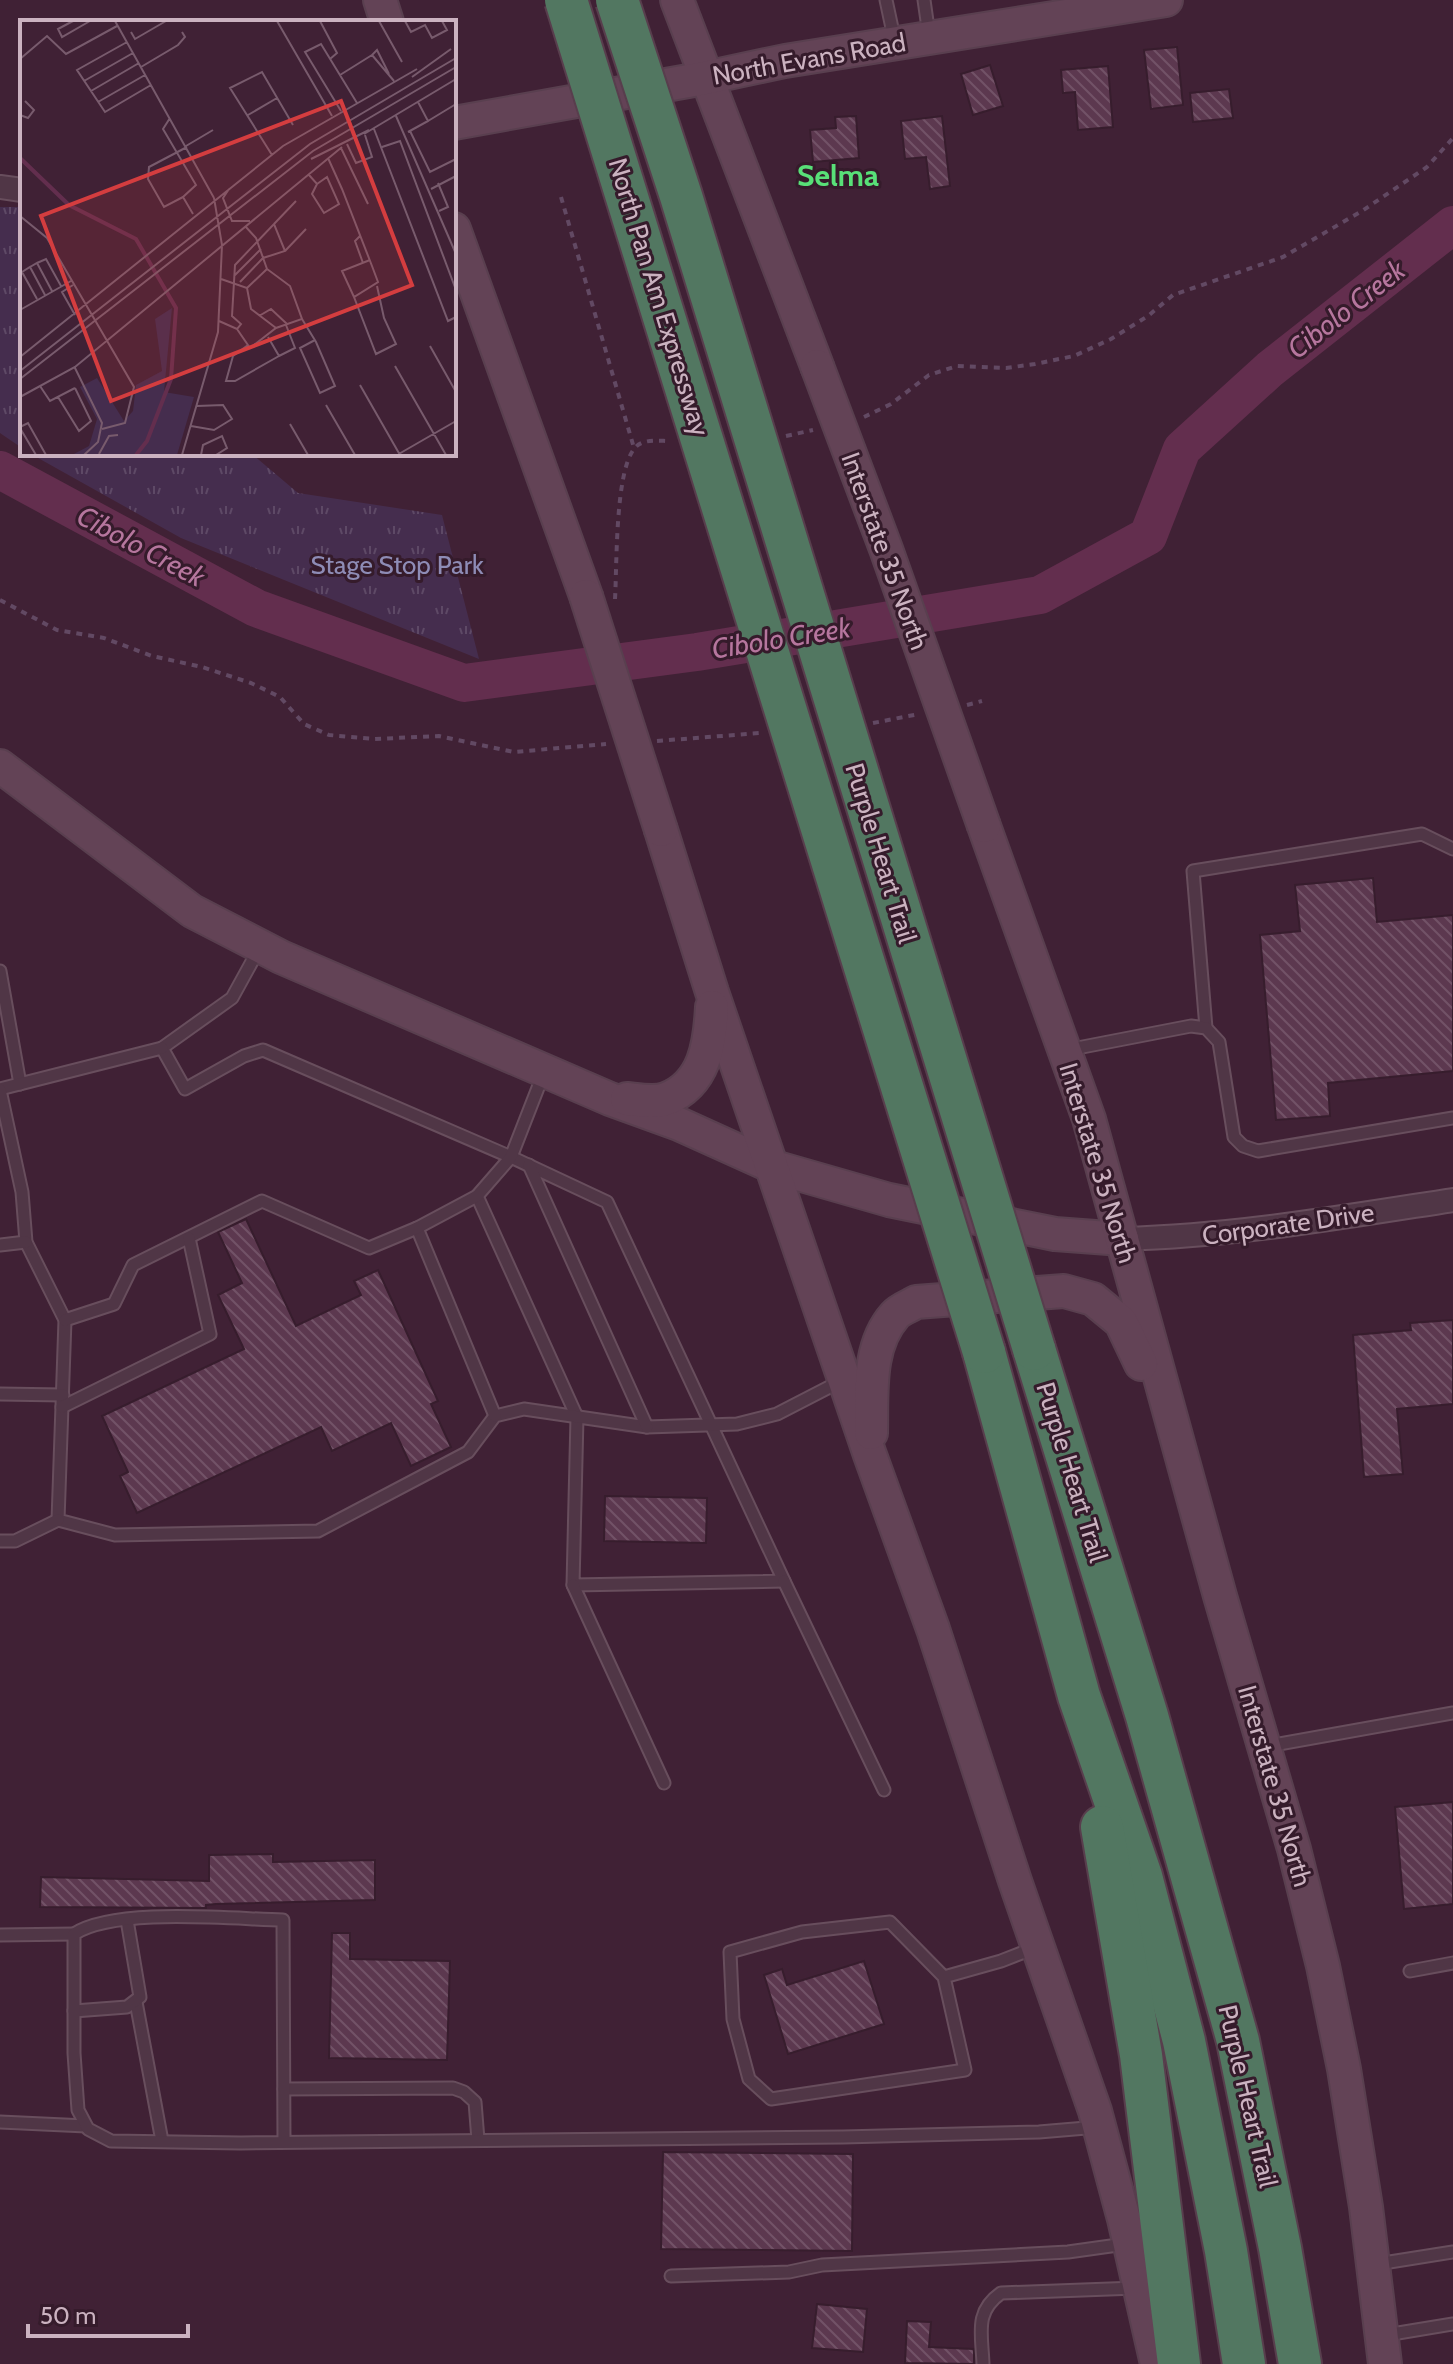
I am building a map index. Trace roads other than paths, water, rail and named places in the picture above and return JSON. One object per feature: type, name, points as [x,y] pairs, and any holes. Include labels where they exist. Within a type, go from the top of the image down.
[{"type":"highway","name":"North Pan Am Expressway","points":[[566,0],[752,595]]},
{"type":"highway","name":"North Pan Am Expressway","points":[[617,0],[681,196],[800,592]]},
{"type":"highway","name":"Purple Heart Trail","points":[[800,592],[1147,1716],[1218,1965],[1258,2133],[1300,2364]]},
{"type":"highway","name":"Purple Heart Trail","points":[[752,595],[984,1352],[1079,1696],[1141,1876],[1184,2041],[1226,2251],[1244,2364]]},
{"type":"highway","points":[[1079,1696],[1141,2055],[1179,2364]]},
{"type":"main road","points":[[380,0],[386,20]]},
{"type":"main road","name":"Interstate 35 North","points":[[677,0],[886,549],[1089,1119],[1294,1849],[1323,1966],[1344,2069],[1383,2350]]},
{"type":"main road","name":"North Evans Road","points":[[456,123],[785,61],[1159,1]]},
{"type":"main road","points":[[456,234],[586,596],[712,992],[870,1455],[933,1629],[1099,2127],[1130,2243],[1157,2364]]},
{"type":"main road","points":[[0,766],[192,911],[260,947],[610,1099],[679,1124],[774,1167],[889,1200],[1055,1234],[1122,1239]]},
{"type":"main road","points":[[610,1099],[663,1100],[686,1088],[703,1066],[711,1039],[712,992]]},
{"type":"main road","points":[[870,1455],[873,1371],[879,1342],[895,1314],[916,1302],[1064,1291],[1093,1299],[1121,1322],[1181,1451]]},
{"type":"street","points":[[0,187],[20,190]]},
{"type":"street","name":"Corporate Drive","points":[[1122,1239],[1192,1237],[1277,1228],[1453,1200]]},
{"type":"lane","points":[[886,0],[895,43]]},
{"type":"lane","points":[[924,0],[929,37]]},
{"type":"lane","points":[[1453,849],[1422,834],[1193,871],[1206,1028],[1219,1042],[1231,1124],[1234,1137],[1243,1146],[1258,1151],[1453,1118]]},
{"type":"lane","points":[[58,1520],[65,1320],[26,1242],[22,1192],[0,1090],[162,1048],[232,998],[260,947]]},
{"type":"lane","points":[[0,971],[20,1084]]},
{"type":"lane","points":[[1065,1051],[1191,1026],[1206,1028]]},
{"type":"lane","points":[[162,1048],[185,1089],[244,1056],[263,1050],[607,1202],[884,1790]]},
{"type":"lane","points":[[65,1320],[114,1304],[133,1265],[262,1201],[369,1248],[417,1228],[477,1196],[511,1157],[545,1071]]},
{"type":"lane","points":[[529,1165],[647,1427]]},
{"type":"lane","points":[[477,1196],[577,1417],[573,1585],[664,1783]]},
{"type":"lane","points":[[417,1228],[495,1416]]},
{"type":"lane","points":[[0,1394],[62,1401],[210,1334],[189,1238]]},
{"type":"lane","points":[[0,1245],[26,1242]]},
{"type":"lane","points":[[0,1541],[15,1541],[58,1520],[115,1535],[318,1531],[468,1452],[495,1416],[524,1409],[647,1427],[737,1424],[777,1414],[845,1379]]},
{"type":"lane","points":[[573,1585],[784,1581]]},
{"type":"lane","points":[[1264,1746],[1453,1713]]},
{"type":"lane","points":[[0,1935],[74,1934],[85,1927],[148,1917],[283,1920],[284,2142]]},
{"type":"lane","points":[[74,2011],[127,2007],[140,1997],[127,1920]]},
{"type":"lane","points":[[890,1922],[944,1977],[965,2070],[771,2099],[749,2079],[733,2019],[730,1952],[802,1932],[890,1922]]},
{"type":"lane","points":[[74,1934],[78,2110],[86,2126],[101,2138],[111,2141],[843,2137],[1039,2132],[1099,2127]]},
{"type":"lane","points":[[944,1977],[1001,1961],[1037,1946]]},
{"type":"lane","points":[[1410,1971],[1453,1963]]},
{"type":"lane","points":[[136,2002],[162,2141]]},
{"type":"lane","points":[[284,2089],[453,2088],[464,2092],[475,2102],[478,2140]]},
{"type":"lane","points":[[0,2122],[86,2126]]},
{"type":"lane","points":[[671,2276],[789,2272],[822,2265],[1068,2252],[1130,2243]]},
{"type":"lane","points":[[1373,2265],[1453,2252]]},
{"type":"lane","points":[[983,2364],[981,2314],[989,2301],[1001,2293],[1140,2288]]},
{"type":"lane","points":[[1383,2350],[1453,2324]]},
{"type":"waterway","name":"Cibolo Creek","points":[[0,470],[256,608],[464,683],[697,652],[1040,595],[1148,536],[1182,449],[1270,369],[1453,225]]},
{"type":"district","name":"Selma","points":[[838,175]]},
{"type":"park label","name":"Stage Stop Park","points":[[397,565]]}]
